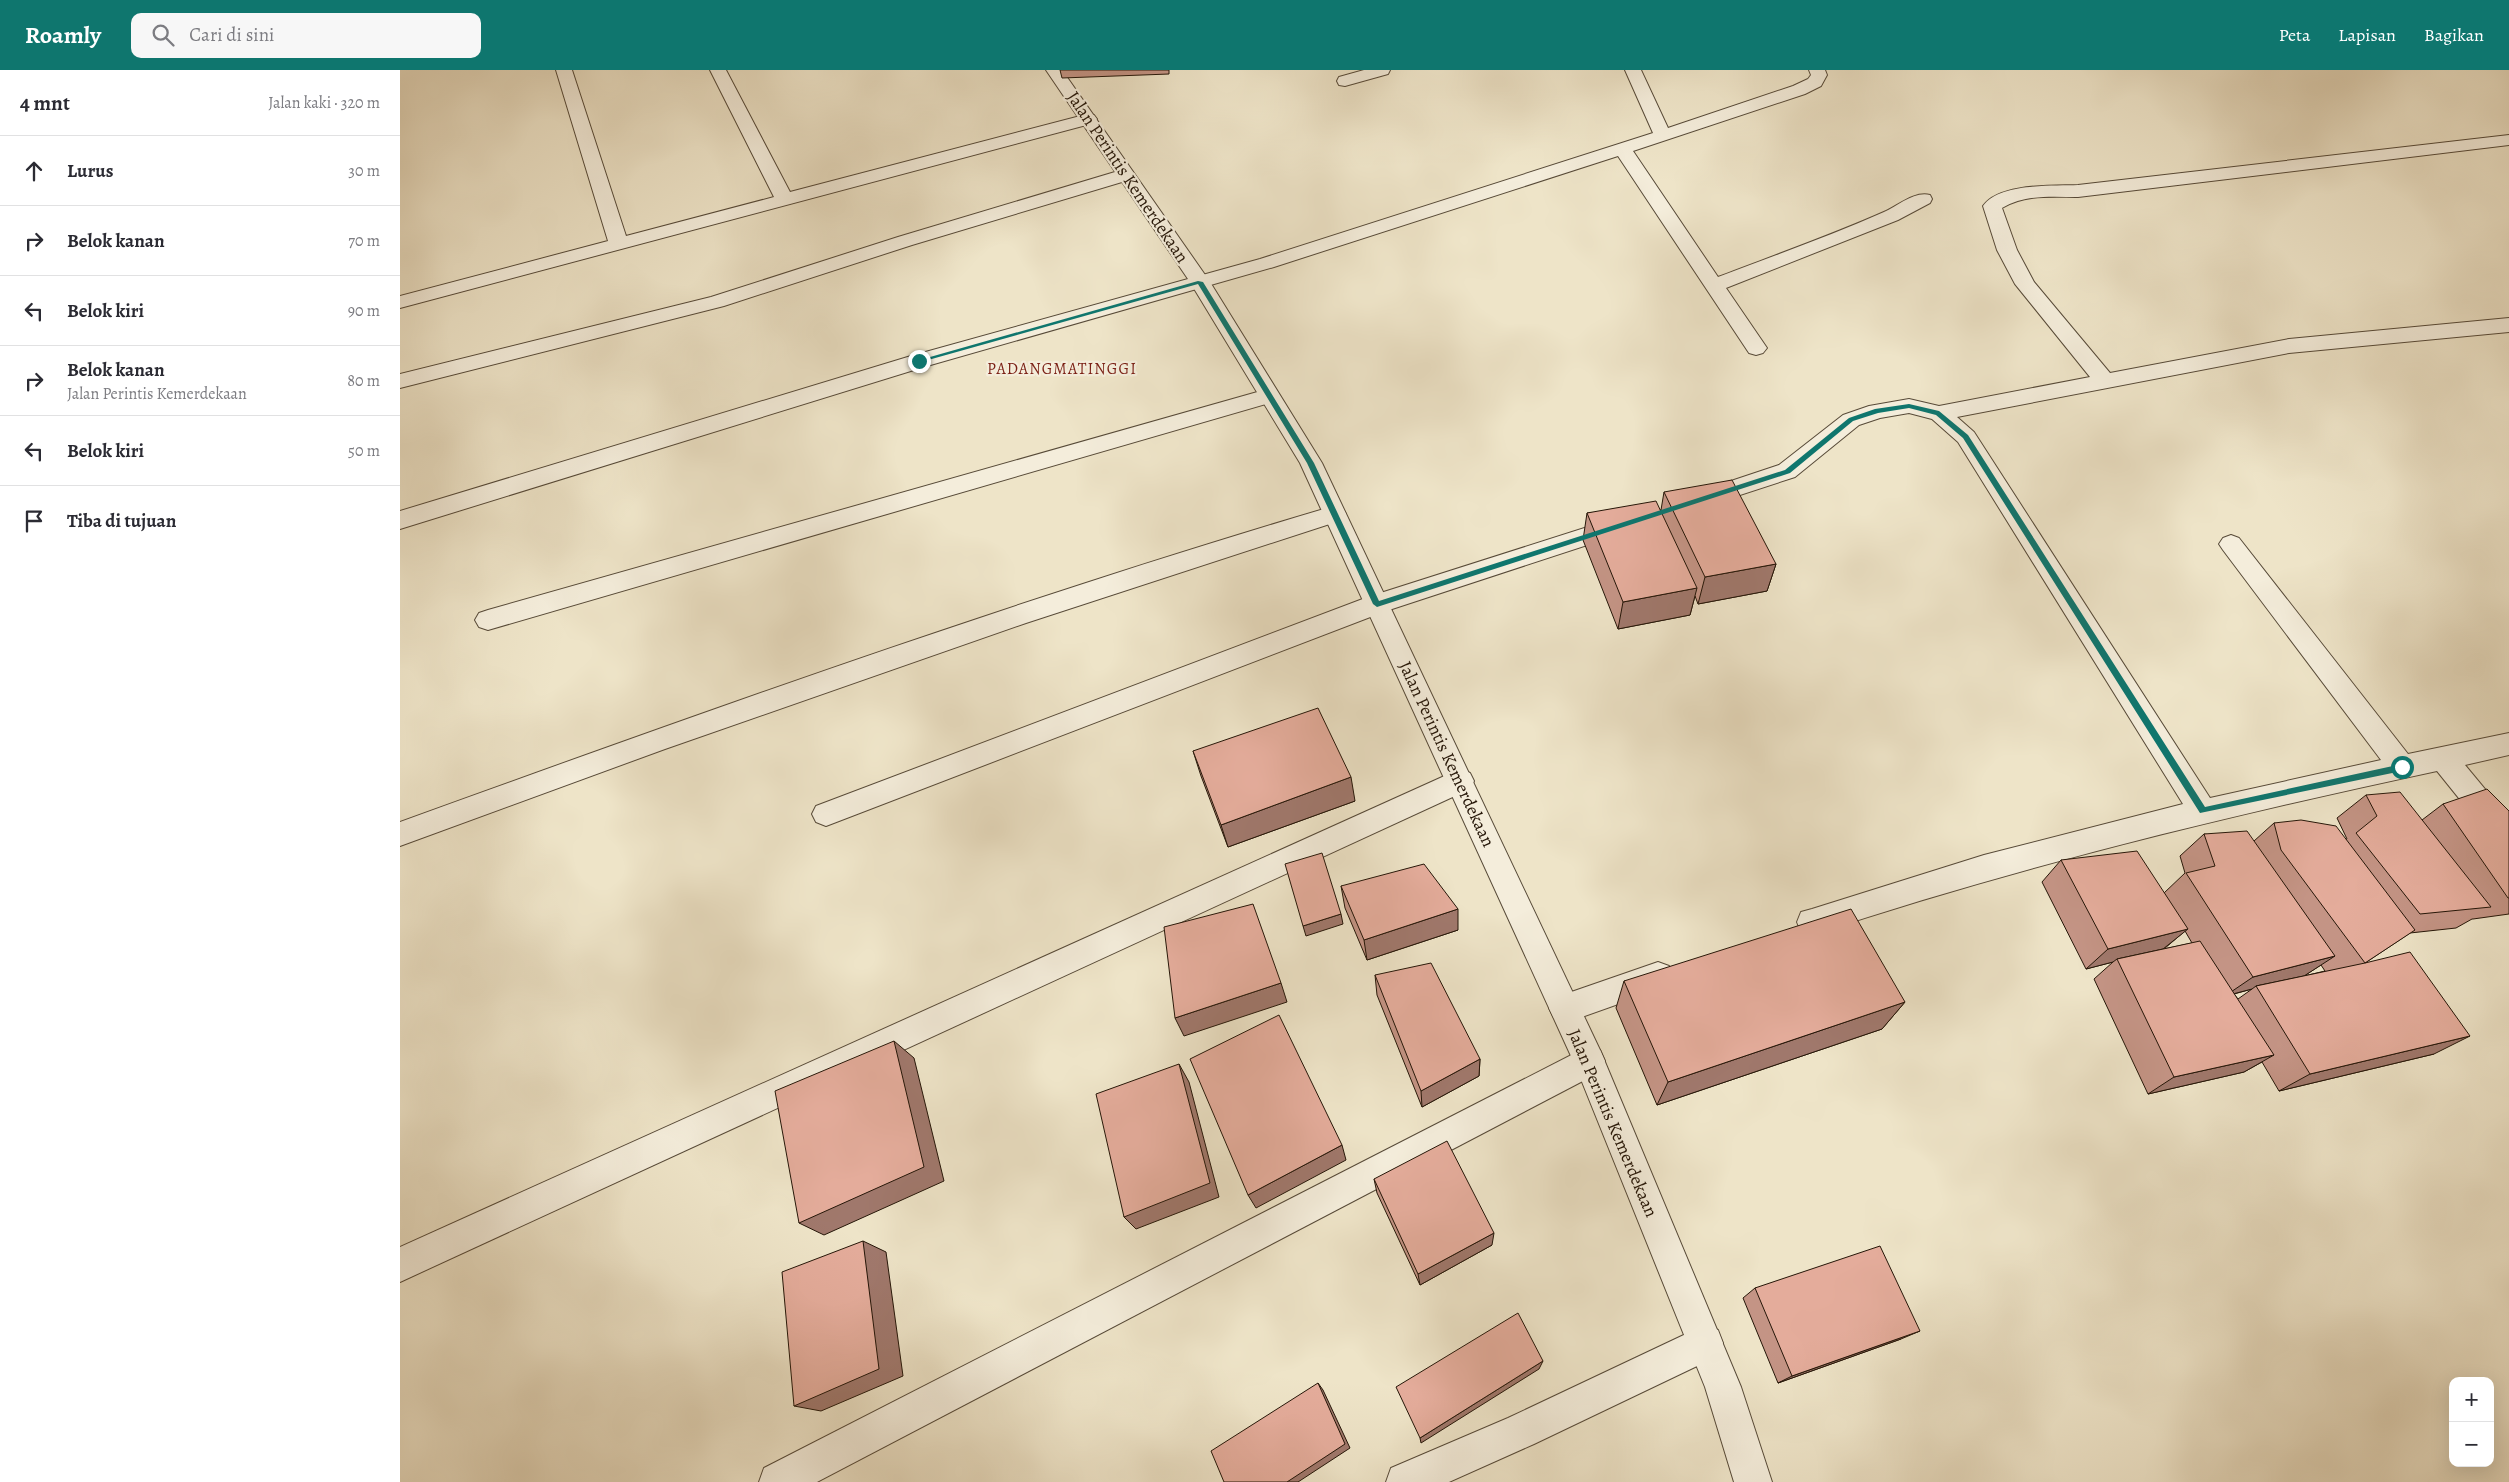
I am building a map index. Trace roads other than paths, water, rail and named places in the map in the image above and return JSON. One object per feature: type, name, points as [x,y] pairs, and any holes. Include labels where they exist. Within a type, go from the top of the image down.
[{"type":"street","points":[[564,70],[619,245]]},
{"type":"street","points":[[718,70],[785,200]]},
{"type":"street","name":"Jalan Perintis Kemerdekaan","points":[[1054,70],[1200,282],[1310,463],[1589,1061],[1723,1387],[1752,1482]]},
{"type":"street","points":[[1345,81],[1382,70]]},
{"type":"street","points":[[1632,70],[1663,136]]},
{"type":"street","points":[[400,520],[919,361],[1286,257],[1622,150],[1799,90],[1815,82],[1819,76],[1818,70]]},
{"type":"street","points":[[400,302],[1088,119]]},
{"type":"street","points":[[2104,381],[2025,284],[2007,250],[1992,206],[2002,198],[2030,192],[2096,189],[2509,140]]},
{"type":"street","points":[[1622,150],[1756,348]]},
{"type":"street","points":[[400,381],[717,302],[904,242],[1126,175]]},
{"type":"street","points":[[1714,286],[1890,216],[1923,199]]},
{"type":"street","points":[[1675,508],[1787,471],[1851,420],[1877,411],[1909,406],[1939,413],[2289,346],[2509,325]]},
{"type":"street","points":[[488,620],[1268,396]]},
{"type":"street","points":[[1939,413],[1966,437],[2203,811]]},
{"type":"street","points":[[400,834],[655,741],[1008,619],[1334,514]]},
{"type":"street","points":[[826,814],[1377,604],[1638,520]]},
{"type":"street","points":[[2231,544],[2402,767]]},
{"type":"street","points":[[1790,930],[1903,890],[2096,837],[2203,811],[2509,744]]},
{"type":"street","points":[[2443,758],[2509,839]]},
{"type":"street","points":[[400,1266],[1460,781]]},
{"type":"street","points":[[1565,1008],[1687,966]]},
{"type":"street","points":[[778,1482],[1589,1061]]},
{"type":"street","points":[[1405,1482],[1705,1343]]},
{"type":"district","name":"PADANGMATINGGI","points":[[1062,369]]}]
